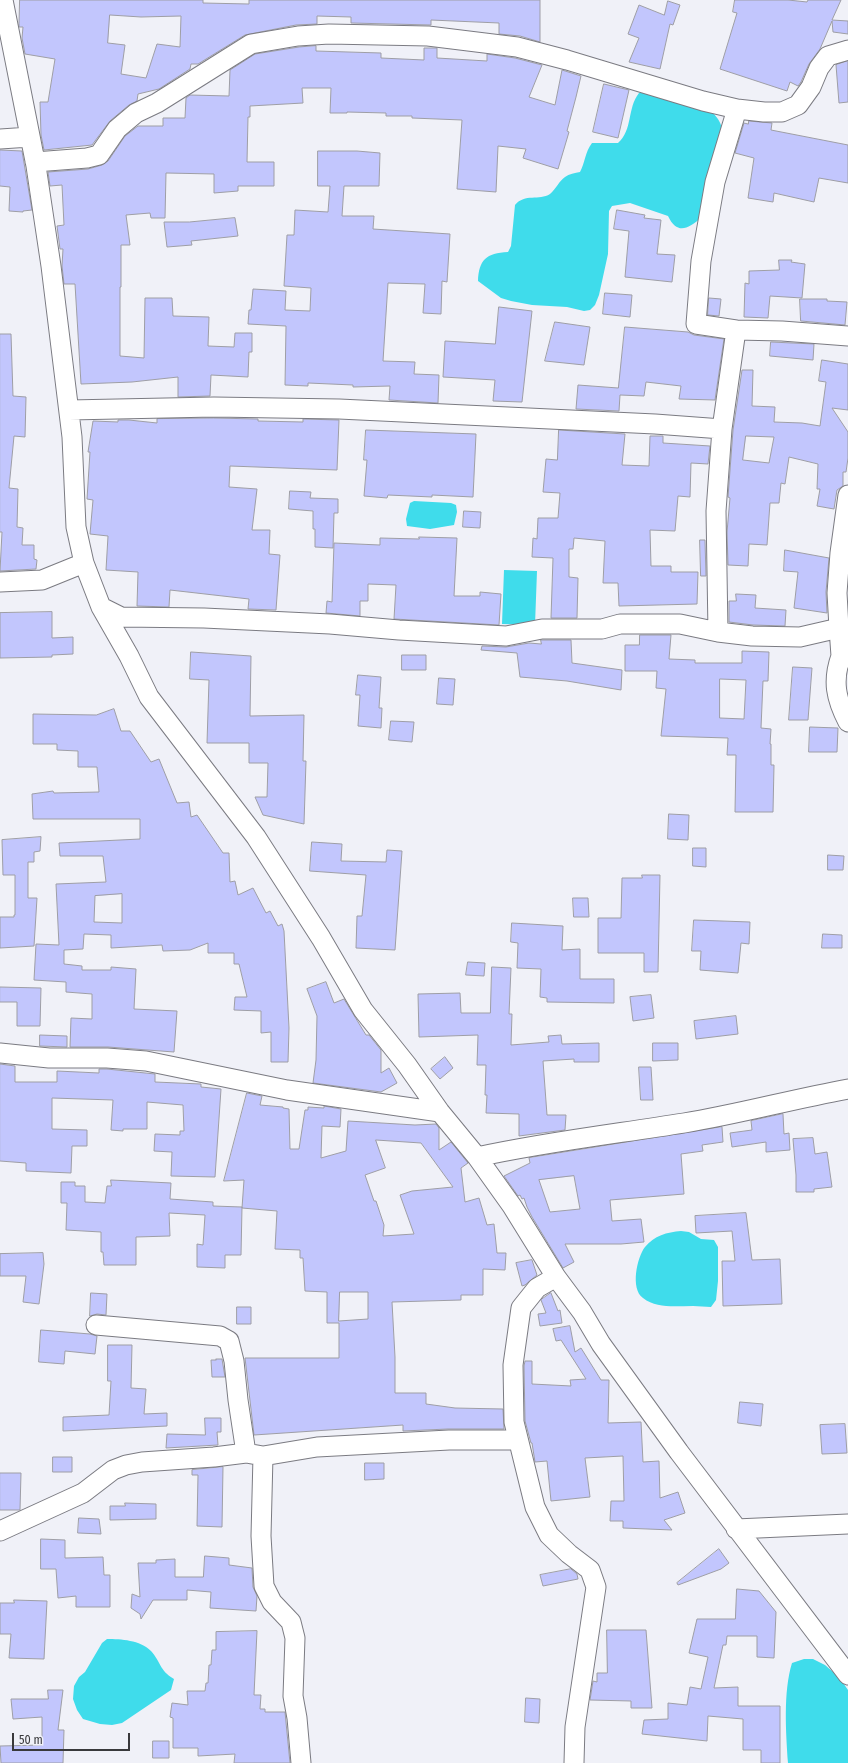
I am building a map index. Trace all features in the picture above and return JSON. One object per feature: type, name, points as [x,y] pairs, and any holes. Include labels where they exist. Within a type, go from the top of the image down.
[{"type":"street","points":[[3,0],[35,162],[51,266],[72,437],[76,526],[84,563],[101,607],[130,656],[149,697],[256,837],[321,938],[363,1010],[407,1065],[440,1112],[477,1157],[512,1206],[556,1277],[582,1312],[644,1405],[736,1529],[848,1675]]},
{"type":"street","points":[[35,162],[87,158],[99,155],[117,129],[136,113],[157,103],[251,44],[298,36],[349,34],[428,36],[518,47],[567,60],[703,101],[737,109],[764,112],[782,112],[798,105],[811,87],[819,68],[828,56],[848,50]]},
{"type":"street","points":[[737,109],[714,190],[701,261],[696,324],[736,330],[782,331],[848,336]]},
{"type":"street","points":[[0,139],[30,137]]},
{"type":"street","points":[[718,632],[716,511],[722,429],[736,330]]},
{"type":"street","points":[[69,410],[214,407],[339,409],[655,424],[722,429]]},
{"type":"street","points":[[848,495],[840,553],[837,594],[839,628],[844,657],[838,665],[836,689],[839,704],[848,722]]},
{"type":"street","points":[[0,582],[42,580],[84,563]]},
{"type":"street","points":[[101,607],[121,617],[204,618],[330,624],[399,630],[506,636],[542,629],[602,629],[620,624],[680,624],[718,632],[752,636],[800,637],[839,628]]},
{"type":"street","points":[[0,1053],[49,1058],[107,1058],[146,1061],[287,1090],[440,1112]]},
{"type":"street","points":[[477,1157],[550,1142],[724,1116],[807,1096],[848,1089]]},
{"type":"street","points":[[556,1277],[537,1288],[521,1308],[514,1357],[512,1385],[514,1422],[536,1507],[549,1535],[569,1554],[590,1570],[596,1587],[575,1727],[574,1763]]},
{"type":"street","points":[[96,1325],[220,1336],[229,1341],[234,1361],[238,1400],[254,1455],[264,1586],[272,1602],[291,1622],[295,1638],[293,1696],[297,1718],[301,1763]]},
{"type":"street","points":[[0,1530],[83,1493],[113,1470],[126,1465],[142,1462],[254,1455],[317,1447],[449,1440],[518,1440]]},
{"type":"street","points":[[736,1529],[848,1524]]},
{"type":"water","points":[[647,92],[712,112],[720,123],[722,128],[701,218],[692,225],[679,228],[671,222],[668,216],[630,203],[612,206],[609,211],[608,254],[599,295],[595,305],[590,310],[584,311],[567,307],[532,305],[511,301],[501,298],[478,281],[480,268],[485,259],[494,254],[508,252],[511,246],[515,205],[523,199],[541,197],[550,194],[565,177],[570,174],[580,172],[592,143],[618,143],[626,132],[635,99],[639,93]]},
{"type":"water","points":[[414,501],[451,503],[456,505],[457,512],[454,525],[430,529],[407,526],[406,519],[410,503]]},
{"type":"water","points":[[504,570],[537,571],[535,625],[502,624]]},
{"type":"water","points":[[681,1231],[689,1232],[701,1239],[714,1240],[718,1247],[718,1281],[716,1300],[711,1307],[654,1304],[648,1302],[639,1294],[636,1281],[637,1265],[645,1247],[652,1240],[661,1235]]},
{"type":"water","points":[[107,1639],[136,1642],[147,1647],[165,1672],[174,1679],[171,1690],[122,1723],[112,1725],[100,1724],[83,1719],[77,1710],[73,1699],[74,1686],[79,1677],[85,1672],[102,1643]]},
{"type":"water","points":[[804,1659],[813,1659],[825,1665],[839,1677],[848,1690],[848,1763],[788,1763],[786,1699],[789,1674],[792,1663]]},
{"type":"building","points":[[20,0],[203,0],[203,3],[249,4],[249,0],[540,0],[540,42],[520,36],[499,34],[499,23],[431,20],[431,25],[351,23],[351,17],[317,16],[317,24],[296,25],[245,35],[198,64],[191,64],[190,69],[159,89],[138,94],[137,101],[129,105],[110,121],[92,145],[44,150],[41,135],[40,102],[48,102],[55,59],[25,54],[22,38],[23,27],[19,27]],"holes":[[[110,15],[141,17],[181,16],[180,47],[157,44],[146,78],[121,74],[125,45],[108,43]]]},
{"type":"building","points":[[735,0],[788,0],[807,2],[808,0],[841,0],[832,20],[848,21],[848,34],[833,32],[832,21],[820,49],[809,64],[801,82],[798,86],[790,82],[787,91],[720,69],[737,13],[733,12]]},
{"type":"building","points":[[668,1],[680,5],[673,25],[670,24],[660,69],[629,62],[639,38],[628,34],[639,5],[664,15]]},
{"type":"building","points":[[316,46],[316,51],[381,53],[381,58],[424,60],[424,48],[437,48],[437,58],[487,61],[487,54],[515,58],[542,65],[529,97],[555,105],[562,70],[581,76],[567,131],[569,132],[558,169],[523,158],[526,149],[498,146],[496,192],[457,189],[462,120],[412,118],[412,116],[386,116],[386,113],[330,113],[331,88],[302,88],[303,103],[250,106],[250,117],[248,117],[247,162],[274,162],[274,186],[238,186],[238,191],[214,193],[214,174],[166,173],[165,218],[151,218],[150,213],[126,215],[130,245],[121,245],[120,287],[120,356],[144,358],[145,298],[172,298],[173,316],[209,317],[208,346],[234,347],[235,333],[252,333],[252,352],[249,352],[248,377],[211,375],[210,396],[178,397],[178,377],[132,382],[81,384],[75,284],[64,284],[62,266],[63,249],[60,249],[57,226],[64,225],[62,185],[50,186],[48,172],[88,169],[102,165],[108,161],[125,136],[138,126],[163,126],[163,118],[185,118],[186,98],[190,95],[229,96],[230,70],[255,54],[299,47]]},
{"type":"building","points":[[848,61],[848,102],[839,103],[836,65]]},
{"type":"building","points":[[604,84],[629,90],[618,138],[593,132]]},
{"type":"building","points":[[749,121],[772,123],[771,130],[848,145],[848,183],[819,178],[814,202],[774,193],[773,202],[748,198],[754,158],[735,153],[744,123],[748,124]]},
{"type":"building","points":[[0,150],[22,151],[32,210],[23,212],[9,211],[10,187],[0,186]]},
{"type":"building","points":[[318,151],[357,151],[380,153],[379,186],[344,186],[342,216],[374,216],[373,229],[450,234],[447,282],[442,281],[441,314],[423,313],[425,284],[388,283],[383,361],[415,362],[414,374],[439,375],[438,403],[389,400],[390,386],[353,387],[353,385],[308,383],[308,386],[285,385],[286,326],[248,324],[253,289],[286,291],[285,310],[310,311],[311,288],[284,286],[287,235],[294,235],[295,210],[328,212],[330,186],[318,186]]},
{"type":"building","points":[[617,210],[645,215],[644,218],[661,220],[657,254],[675,255],[672,282],[625,277],[629,231],[614,229]]},
{"type":"building","points":[[235,218],[238,236],[191,241],[192,245],[167,247],[164,222],[189,222]]},
{"type":"building","points":[[779,260],[792,260],[791,262],[805,264],[802,298],[770,296],[768,318],[744,317],[745,283],[749,284],[749,271],[779,270]]},
{"type":"building","points":[[605,293],[632,295],[630,317],[603,314]]},
{"type":"building","points":[[709,298],[721,299],[719,316],[708,315]]},
{"type":"building","points":[[800,299],[827,299],[827,301],[847,302],[845,325],[801,321]]},
{"type":"building","points":[[499,307],[532,311],[522,402],[493,401],[495,380],[443,377],[445,341],[495,344]]},
{"type":"building","points":[[555,322],[590,327],[584,365],[545,361]]},
{"type":"building","points":[[625,327],[688,332],[694,335],[724,339],[715,400],[679,399],[681,386],[646,382],[644,396],[620,395],[619,411],[576,409],[578,385],[618,388]]},
{"type":"building","points":[[0,334],[11,334],[13,396],[26,397],[25,437],[14,436],[9,488],[18,489],[17,527],[23,528],[22,545],[34,545],[34,559],[37,560],[36,569],[0,571],[2,532],[0,532]]},
{"type":"building","points":[[771,342],[814,344],[813,360],[770,356]]},
{"type":"building","points":[[822,360],[848,364],[848,410],[832,408],[848,432],[848,458],[846,472],[843,472],[843,486],[837,490],[834,509],[817,506],[820,489],[817,489],[818,464],[789,457],[785,484],[781,483],[779,503],[770,503],[767,545],[749,544],[748,566],[728,565],[727,532],[730,498],[728,497],[733,430],[742,370],[753,370],[752,406],[775,407],[774,422],[802,423],[820,426],[826,382],[819,381]],"holes":[[[746,436],[774,437],[769,463],[743,460]]]},
{"type":"building","points":[[214,418],[303,422],[303,419],[339,420],[337,470],[230,466],[229,487],[257,489],[252,530],[270,530],[269,554],[280,555],[276,610],[248,609],[249,599],[170,590],[169,607],[137,606],[138,572],[106,570],[108,536],[90,534],[93,500],[87,499],[90,452],[88,452],[93,421],[118,422],[118,420],[129,420],[157,423],[157,419]]},
{"type":"building","points":[[366,430],[476,434],[473,497],[388,495],[387,498],[364,496],[367,460],[364,460]]},
{"type":"building","points":[[559,430],[625,434],[622,465],[649,466],[650,436],[663,436],[663,443],[710,446],[708,464],[691,463],[690,497],[678,496],[675,531],[650,530],[651,566],[671,566],[671,572],[698,572],[697,604],[619,606],[618,583],[603,583],[605,541],[574,538],[573,549],[569,549],[569,577],[578,578],[577,618],[551,618],[553,558],[532,557],[533,538],[537,539],[538,518],[558,518],[560,493],[543,492],[546,459],[557,460]]},
{"type":"building","points":[[290,491],[311,492],[310,498],[338,499],[338,513],[334,513],[333,548],[315,547],[313,511],[289,509]]},
{"type":"building","points":[[464,511],[481,512],[480,528],[463,527]]},
{"type":"building","points":[[419,537],[457,538],[454,596],[480,596],[480,592],[501,594],[499,625],[394,619],[396,585],[368,584],[368,601],[360,601],[360,616],[326,613],[327,601],[332,602],[334,543],[380,545],[380,538],[419,539]]},
{"type":"building","points":[[700,540],[705,540],[706,576],[701,576]]},
{"type":"building","points":[[785,550],[829,558],[826,592],[827,613],[794,608],[798,572],[784,571]]},
{"type":"building","points":[[736,594],[756,595],[755,608],[786,610],[785,626],[753,625],[729,622],[729,601],[736,601]]},
{"type":"building","points":[[52,612],[52,638],[73,637],[73,654],[52,655],[52,657],[0,658],[0,613]]},
{"type":"building","points":[[640,635],[671,635],[669,659],[695,660],[695,663],[742,663],[742,651],[769,652],[768,681],[763,681],[761,728],[771,729],[771,765],[774,765],[773,812],[735,812],[736,755],[727,755],[728,738],[661,736],[666,689],[656,688],[657,671],[625,671],[625,645],[639,645]],"holes":[[[720,679],[746,680],[744,719],[720,718]]]},
{"type":"building","points":[[541,640],[571,640],[572,663],[622,670],[621,690],[567,681],[520,677],[517,653],[481,650],[482,646],[506,647],[529,643],[541,644]]},
{"type":"building","points":[[191,652],[251,656],[250,716],[304,715],[303,761],[306,761],[304,824],[263,815],[255,797],[267,797],[268,763],[249,763],[249,743],[207,743],[209,680],[190,679]]},
{"type":"building","points":[[402,655],[426,655],[426,670],[402,670]]},
{"type":"building","points":[[793,667],[812,668],[808,720],[789,720]]},
{"type":"building","points":[[358,675],[381,677],[379,708],[382,708],[381,728],[358,726],[360,695],[356,695]]},
{"type":"building","points":[[439,678],[455,679],[453,705],[437,704]]},
{"type":"building","points":[[114,709],[121,731],[130,731],[151,762],[159,759],[177,803],[189,802],[191,817],[197,815],[223,853],[229,853],[230,882],[235,881],[238,895],[253,888],[266,913],[270,911],[278,926],[282,924],[284,931],[289,1028],[288,1062],[271,1062],[271,1032],[261,1033],[261,1011],[234,1010],[235,997],[247,997],[239,964],[234,964],[234,953],[208,953],[208,943],[190,950],[163,951],[162,945],[111,948],[111,935],[84,934],[83,949],[64,950],[64,964],[82,966],[82,970],[111,970],[111,967],[136,969],[134,1009],[177,1011],[174,1052],[108,1047],[70,1047],[71,1018],[92,1019],[92,994],[66,992],[66,982],[34,980],[36,944],[59,945],[56,884],[106,882],[103,856],[60,856],[59,843],[140,839],[140,819],[33,819],[32,794],[53,791],[54,793],[99,792],[97,767],[78,767],[78,751],[57,750],[57,744],[33,744],[33,714],[96,715]],"holes":[[[122,894],[122,923],[94,922],[95,896]]]},
{"type":"building","points":[[391,721],[414,722],[412,742],[389,740]]},
{"type":"building","points":[[810,727],[838,728],[837,752],[809,752]]},
{"type":"building","points":[[669,814],[689,815],[688,840],[668,839]]},
{"type":"building","points":[[41,837],[40,851],[34,852],[34,862],[28,862],[28,898],[37,898],[34,946],[0,948],[0,917],[14,917],[15,915],[15,875],[3,875],[2,840]]},
{"type":"building","points":[[312,842],[342,844],[341,861],[386,862],[387,850],[402,851],[395,950],[356,948],[357,916],[362,916],[366,875],[310,871]]},
{"type":"building","points":[[693,848],[706,848],[706,867],[693,866]]},
{"type":"building","points":[[828,855],[844,856],[843,870],[828,870]]},
{"type":"building","points":[[642,875],[660,875],[658,972],[644,972],[644,953],[598,953],[598,918],[621,918],[622,878],[642,878]]},
{"type":"building","points":[[573,898],[588,898],[589,917],[574,917]]},
{"type":"building","points":[[694,920],[750,922],[749,944],[741,943],[738,973],[700,970],[701,951],[692,951]]},
{"type":"building","points":[[512,923],[563,926],[562,950],[580,949],[580,979],[614,979],[614,1003],[547,1002],[547,998],[540,997],[541,969],[517,968],[518,943],[511,942]]},
{"type":"building","points":[[823,934],[842,935],[842,948],[822,948]]},
{"type":"building","points":[[468,962],[485,963],[484,976],[466,975]]},
{"type":"building","points":[[492,967],[511,968],[509,1014],[512,1014],[511,1045],[549,1042],[548,1036],[561,1035],[562,1044],[599,1043],[599,1062],[574,1062],[574,1059],[543,1061],[547,1115],[566,1115],[565,1130],[519,1136],[519,1114],[486,1113],[486,1065],[477,1065],[478,1035],[419,1037],[418,994],[460,993],[461,1013],[490,1013]]},
{"type":"building","points":[[326,982],[334,1003],[344,999],[366,1035],[369,1035],[381,1050],[381,1073],[389,1068],[397,1083],[381,1092],[313,1083],[316,1060],[317,1016],[307,989]]},
{"type":"building","points":[[0,987],[41,988],[40,1026],[17,1026],[17,1002],[0,1002]]},
{"type":"building","points":[[651,995],[654,1018],[633,1021],[630,997]]},
{"type":"building","points":[[736,1016],[738,1034],[696,1039],[694,1021]]},
{"type":"building","points":[[40,1035],[67,1036],[67,1047],[40,1046]]},
{"type":"building","points":[[653,1043],[678,1043],[678,1060],[653,1061]]},
{"type":"building","points":[[445,1057],[453,1068],[440,1079],[431,1069]]},
{"type":"building","points":[[0,1064],[15,1066],[15,1082],[57,1082],[57,1071],[99,1073],[99,1069],[107,1069],[155,1074],[155,1082],[201,1084],[201,1087],[221,1089],[215,1177],[171,1176],[172,1152],[154,1151],[155,1134],[180,1135],[180,1131],[184,1131],[183,1105],[147,1102],[147,1129],[123,1129],[123,1131],[111,1130],[113,1100],[52,1098],[52,1129],[87,1130],[87,1146],[72,1146],[71,1173],[26,1171],[26,1163],[0,1161]]},
{"type":"building","points":[[639,1067],[651,1067],[653,1100],[641,1100]]},
{"type":"building","points":[[247,1093],[262,1096],[260,1105],[289,1109],[290,1149],[299,1149],[305,1110],[308,1110],[308,1107],[324,1108],[324,1106],[341,1109],[340,1127],[322,1126],[321,1158],[346,1151],[348,1121],[415,1125],[436,1124],[439,1128],[439,1150],[451,1142],[468,1163],[461,1168],[465,1202],[479,1198],[487,1225],[494,1224],[497,1253],[506,1253],[505,1270],[483,1269],[483,1295],[461,1295],[461,1300],[392,1302],[395,1393],[426,1393],[426,1404],[455,1408],[503,1409],[504,1429],[403,1431],[403,1425],[254,1435],[245,1358],[339,1358],[339,1323],[327,1323],[327,1292],[305,1291],[303,1258],[300,1258],[300,1250],[275,1249],[277,1211],[242,1208],[244,1180],[224,1181]],"holes":[[[376,1140],[421,1143],[453,1187],[412,1191],[400,1195],[414,1234],[383,1236],[384,1225],[365,1175],[385,1168]],[[340,1292],[368,1292],[368,1319],[339,1321]]]},
{"type":"building","points":[[783,1114],[784,1134],[789,1133],[790,1150],[766,1152],[766,1142],[732,1147],[730,1133],[752,1130],[751,1121]]},
{"type":"building","points":[[722,1127],[723,1142],[702,1145],[703,1151],[681,1154],[684,1194],[610,1200],[612,1221],[641,1219],[644,1242],[621,1244],[565,1244],[574,1262],[563,1268],[532,1217],[524,1198],[522,1199],[520,1195],[518,1196],[504,1176],[530,1163],[529,1158]],"holes":[[[574,1176],[580,1209],[550,1212],[539,1180]]]},
{"type":"building","points":[[813,1138],[815,1154],[827,1152],[832,1187],[814,1189],[814,1192],[796,1192],[793,1139]]},
{"type":"building","points":[[111,1180],[171,1183],[170,1199],[213,1202],[213,1206],[242,1207],[241,1255],[225,1255],[225,1268],[197,1267],[197,1244],[203,1245],[205,1215],[169,1213],[170,1236],[136,1237],[136,1265],[104,1265],[103,1252],[101,1252],[101,1232],[66,1230],[67,1203],[61,1203],[61,1182],[75,1182],[75,1186],[85,1186],[85,1202],[105,1203],[107,1186],[111,1186]]},
{"type":"building","points":[[746,1213],[752,1260],[780,1259],[782,1304],[723,1306],[722,1261],[735,1261],[732,1231],[696,1233],[695,1216]]},
{"type":"building","points":[[43,1253],[44,1264],[39,1304],[23,1302],[26,1276],[0,1276],[0,1254]]},
{"type":"building","points":[[532,1260],[537,1275],[522,1286],[516,1263]]},
{"type":"building","points":[[91,1293],[107,1294],[106,1315],[97,1314],[90,1316]]},
{"type":"building","points":[[551,1293],[558,1311],[560,1310],[562,1323],[540,1326],[538,1314],[546,1313],[541,1300]]},
{"type":"building","points":[[237,1307],[251,1307],[251,1324],[237,1324]]},
{"type":"building","points":[[570,1326],[575,1352],[581,1348],[601,1380],[609,1380],[608,1423],[641,1422],[643,1462],[659,1461],[660,1498],[678,1492],[685,1513],[664,1520],[672,1530],[623,1528],[623,1521],[610,1521],[611,1501],[624,1501],[623,1456],[585,1458],[590,1497],[551,1501],[547,1461],[535,1462],[532,1443],[525,1421],[524,1366],[525,1361],[532,1361],[532,1384],[571,1386],[570,1380],[586,1379],[561,1340],[556,1341],[553,1329]]},
{"type":"building","points":[[41,1330],[90,1334],[97,1336],[95,1354],[65,1351],[64,1364],[39,1362]]},
{"type":"building","points":[[108,1345],[132,1345],[131,1388],[146,1389],[144,1414],[167,1413],[167,1426],[63,1431],[63,1417],[109,1415],[111,1381],[108,1381]]},
{"type":"building","points":[[222,1359],[225,1377],[212,1377],[211,1360]]},
{"type":"building","points":[[740,1402],[763,1404],[761,1426],[738,1423]]},
{"type":"building","points":[[205,1418],[221,1418],[221,1432],[217,1432],[218,1445],[166,1448],[167,1434],[205,1435]]},
{"type":"building","points":[[845,1424],[847,1453],[822,1454],[820,1425]]},
{"type":"building","points":[[53,1457],[72,1457],[72,1472],[53,1472]]},
{"type":"building","points":[[365,1463],[384,1463],[384,1479],[365,1480]]},
{"type":"building","points":[[223,1467],[222,1527],[197,1526],[198,1475],[192,1475],[192,1470]]},
{"type":"building","points":[[0,1473],[21,1473],[20,1510],[0,1510]]},
{"type":"building","points":[[125,1503],[156,1504],[156,1519],[110,1520],[110,1506],[125,1506]]},
{"type":"building","points":[[79,1518],[99,1519],[101,1534],[78,1533]]},
{"type":"building","points":[[41,1539],[65,1540],[65,1558],[103,1557],[104,1575],[110,1575],[110,1607],[76,1607],[76,1596],[58,1598],[56,1569],[41,1569]]},
{"type":"building","points":[[719,1549],[729,1563],[721,1569],[678,1585],[677,1583]]},
{"type":"building","points":[[205,1556],[229,1558],[229,1565],[252,1568],[253,1587],[257,1596],[256,1611],[210,1608],[211,1592],[187,1590],[187,1600],[153,1600],[141,1619],[140,1614],[131,1608],[132,1594],[140,1597],[138,1563],[156,1563],[156,1560],[175,1559],[175,1577],[203,1577]]},
{"type":"building","points":[[571,1569],[577,1574],[578,1579],[543,1586],[540,1575]]},
{"type":"building","points":[[737,1589],[759,1591],[776,1612],[774,1658],[757,1657],[757,1636],[727,1636],[726,1645],[723,1645],[714,1688],[738,1687],[738,1706],[780,1706],[780,1763],[761,1763],[761,1750],[743,1750],[743,1719],[708,1716],[707,1741],[642,1734],[644,1720],[668,1719],[668,1703],[687,1705],[690,1687],[701,1689],[708,1657],[689,1653],[697,1619],[735,1619]]},
{"type":"building","points":[[14,1600],[47,1601],[44,1659],[9,1658],[11,1634],[0,1634],[0,1603],[14,1603]]},
{"type":"building","points":[[607,1630],[646,1630],[652,1708],[631,1708],[631,1701],[590,1700],[593,1681],[597,1682],[597,1673],[607,1673]]},
{"type":"building","points":[[257,1631],[254,1695],[261,1695],[260,1709],[265,1709],[265,1712],[285,1712],[290,1763],[234,1763],[235,1754],[198,1756],[198,1748],[173,1748],[173,1718],[170,1717],[172,1703],[188,1705],[187,1691],[205,1691],[206,1683],[208,1683],[212,1650],[216,1650],[216,1632]]},
{"type":"building","points":[[48,1690],[63,1690],[58,1730],[64,1730],[63,1763],[1,1763],[0,1746],[42,1745],[42,1717],[13,1719],[11,1699],[48,1699]]},
{"type":"building","points":[[526,1698],[540,1699],[539,1723],[525,1722]]},
{"type":"building","points":[[153,1741],[169,1741],[169,1758],[153,1758]]}]
